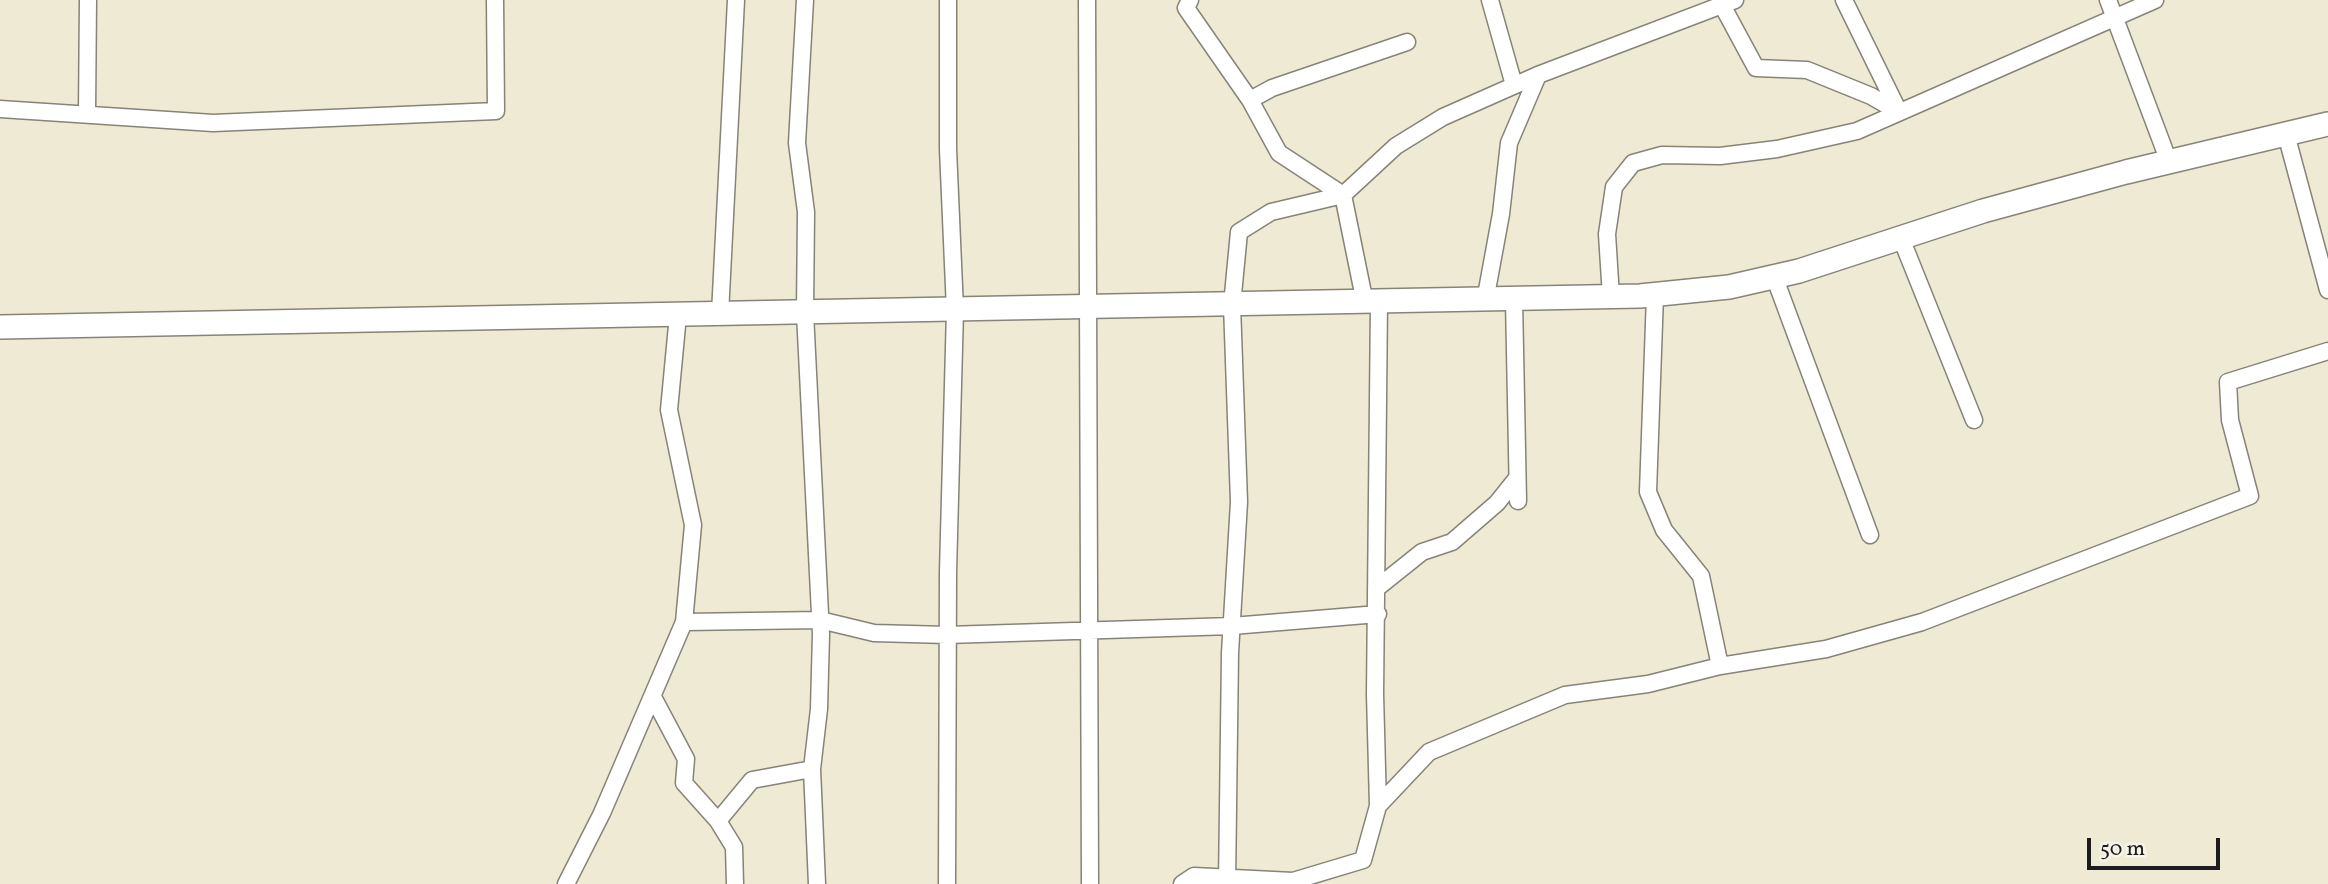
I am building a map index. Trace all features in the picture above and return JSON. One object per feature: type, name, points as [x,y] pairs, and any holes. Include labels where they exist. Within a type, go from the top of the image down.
[{"type":"main road","points":[[0,327],[1485,301],[1655,295],[1729,287],[1774,276],[1983,211],[2328,124]]},
{"type":"street","points":[[88,113],[89,0]]},
{"type":"street","points":[[0,109],[213,123],[496,111],[495,0]]},
{"type":"street","points":[[720,314],[736,0]]},
{"type":"street","points":[[805,0],[796,143],[806,212],[805,313],[820,620],[819,709],[813,769],[817,884]]},
{"type":"street","points":[[947,884],[947,635],[955,310],[948,149],[948,0]]},
{"type":"street","points":[[1087,0],[1087,308],[1091,520],[1090,884]]},
{"type":"street","points":[[1182,884],[1194,876],[1227,881],[1293,881],[1363,860],[1378,806],[1375,694],[1378,614],[1372,303],[1343,195],[1279,153],[1250,100],[1186,9],[1190,0]]},
{"type":"street","points":[[1490,0],[1514,85]]},
{"type":"street","points":[[1844,0],[1899,112]]},
{"type":"street","points":[[2108,0],[2169,162]]},
{"type":"street","points":[[1611,297],[1607,234],[1614,187],[1633,163],[1661,155],[1720,156],[1777,149],[1857,131],[2155,0]]},
{"type":"street","points":[[1227,881],[1232,626],[1239,502],[1232,305],[1239,232],[1271,212],[1343,195],[1396,146],[1443,117],[1538,75],[1728,2],[1756,68],[1807,70],[1871,96],[1899,112]]},
{"type":"street","points":[[1250,100],[1272,88],[1407,42]]},
{"type":"street","points":[[1485,301],[1501,214],[1509,143],[1538,75]]},
{"type":"street","points":[[2286,134],[2328,290]]},
{"type":"street","points":[[1901,238],[1974,420]]},
{"type":"street","points":[[1774,276],[1870,535]]},
{"type":"street","points":[[1655,295],[1648,492],[1664,530],[1701,576],[1720,666]]},
{"type":"street","points":[[1514,300],[1518,501]]},
{"type":"street","points":[[566,884],[602,813],[684,622],[693,525],[669,410],[678,315]]},
{"type":"street","points":[[1378,806],[1429,752],[1565,695],[1648,684],[1720,666],[1826,649],[1922,622],[2250,496],[2230,421],[2228,382],[2328,351]]},
{"type":"street","points":[[1377,588],[1422,552],[1452,542],[1497,503],[1517,478]]},
{"type":"street","points":[[684,622],[820,620],[874,633],[947,635],[1232,626],[1378,614]]},
{"type":"street","points":[[653,697],[686,759],[684,783],[718,821],[734,847],[735,884]]},
{"type":"street","points":[[718,821],[752,780],[813,769]]}]
